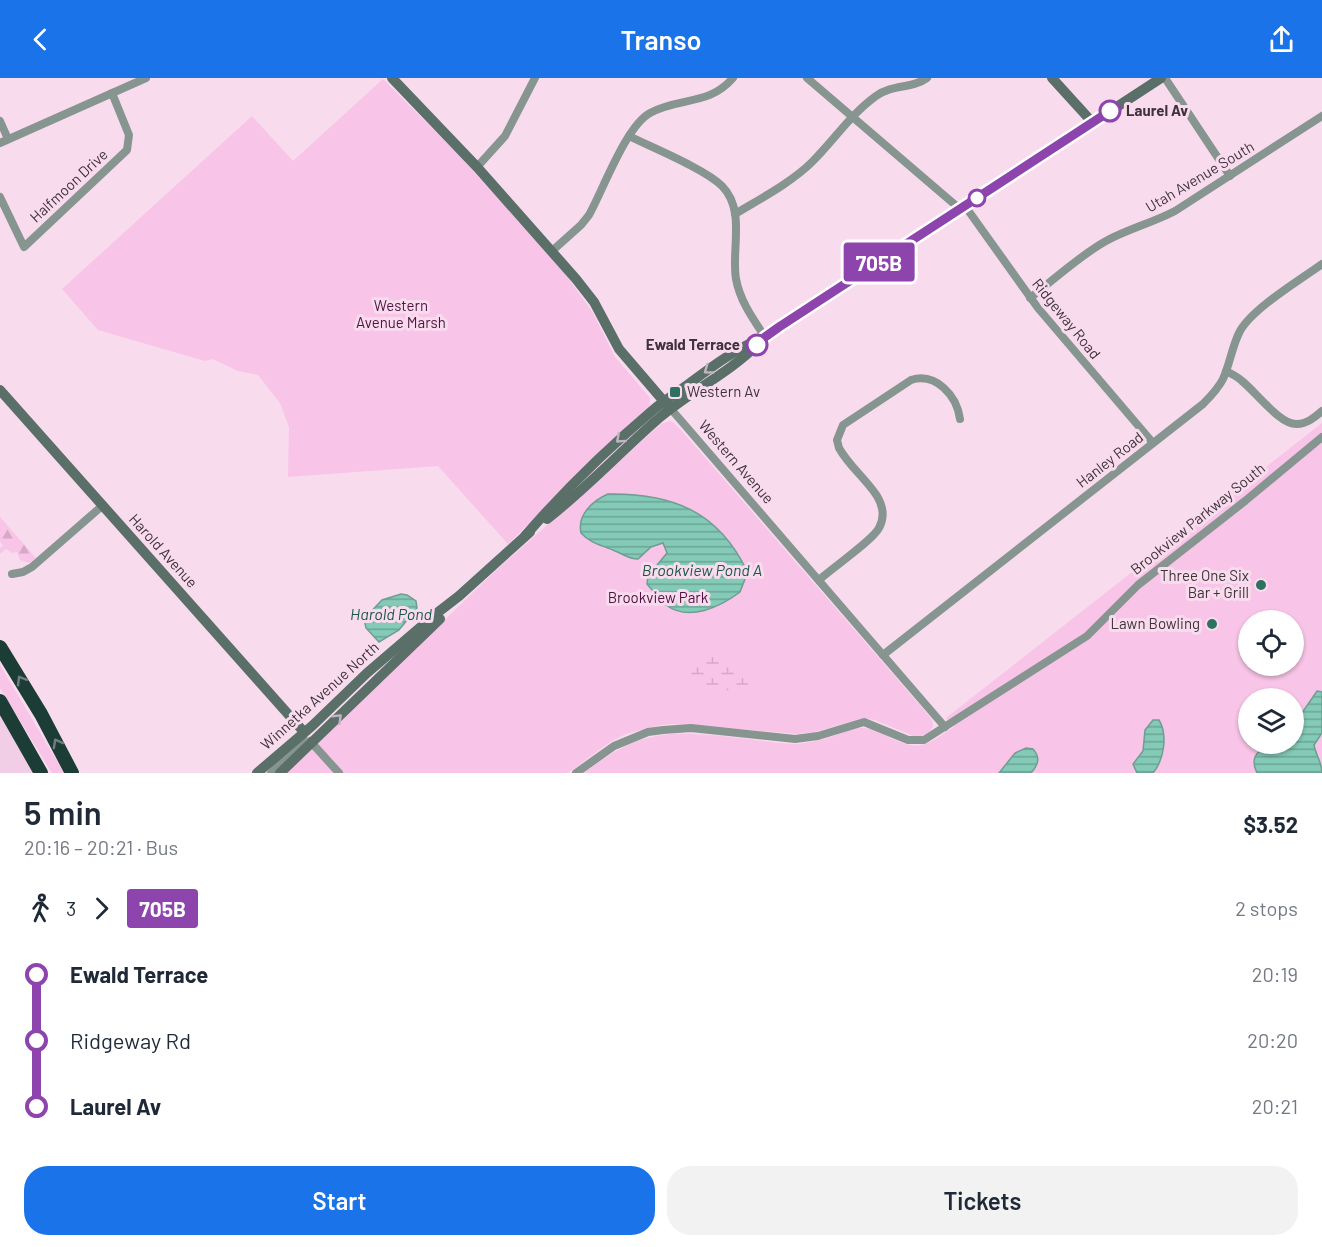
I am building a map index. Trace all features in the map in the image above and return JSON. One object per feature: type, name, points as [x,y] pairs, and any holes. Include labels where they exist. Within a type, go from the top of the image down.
[{"type":"highway","points":[[0,647],[41,714],[72,773]]},
{"type":"highway","points":[[0,701],[41,773]]},
{"type":"street","points":[[0,143],[144,78]]},
{"type":"street","name":"Western Avenue","points":[[392,78],[477,167],[552,251],[594,302],[614,341],[626,358],[945,727]]},
{"type":"street","points":[[477,167],[505,136],[535,78]]},
{"type":"street","points":[[552,251],[589,215],[629,136],[638,124],[650,113],[710,96],[720,91],[733,78]]},
{"type":"street","name":"Ridgeway Road","points":[[807,78],[963,207],[1030,298],[1153,443]]},
{"type":"street","points":[[735,214],[806,167],[852,116],[884,91],[918,83],[927,78]]},
{"type":"street","points":[[1052,78],[1093,123]]},
{"type":"street","points":[[1163,78],[1230,176]]},
{"type":"street","name":"Winnetka Avenue North","points":[[280,773],[427,632],[459,597],[525,536],[600,457],[740,349],[765,337],[1163,78]]},
{"type":"street","name":"Halfmoon Drive","points":[[0,197],[24,247],[127,150],[129,135],[112,93]]},
{"type":"street","name":"Utah Avenue South","points":[[1030,298],[1092,250],[1114,237],[1157,220],[1322,116]]},
{"type":"street","points":[[0,121],[8,139]]},
{"type":"street","points":[[629,136],[715,180],[728,193],[735,214],[736,279],[744,303],[765,337]]},
{"type":"street","name":"Hanley Road","points":[[883,656],[1203,404],[1219,387],[1236,338],[1247,322],[1322,264]]},
{"type":"street","points":[[1226,371],[1242,381],[1289,423],[1304,423],[1322,411]]},
{"type":"street","points":[[819,580],[873,536],[881,526],[883,511],[877,496],[839,448],[837,440],[843,425],[911,380],[922,378],[933,379],[943,387],[955,402],[960,419]]},
{"type":"street","name":"Harold Avenue","points":[[0,390],[304,732]]},
{"type":"street","name":"Brookview Parkway South","points":[[576,773],[614,746],[648,732],[663,730],[691,728],[795,739],[818,736],[864,722],[908,740],[924,740],[1088,636],[1138,585],[1322,437]]},
{"type":"street","points":[[12,574],[32,567],[102,506]]},
{"type":"street","name":"Winnetka Avenue North","points":[[257,773],[375,666],[459,597]]},
{"type":"street","points":[[304,732],[339,773]]},
{"type":"street","points":[[271,773],[302,741],[304,732]]},
{"type":"shaded area","points":[[0,713],[34,773],[0,773]]},
{"type":"green space","name":"Western Avenue Marsh","points":[[383,79],[457,153],[560,267],[593,313],[615,357],[650,398],[649,408],[508,544],[438,466],[288,477],[289,427],[280,403],[258,375],[238,371],[213,359],[205,361],[98,330],[62,289],[252,116],[293,161]]},
{"type":"green space","name":"Brookview Park","points":[[670,421],[682,431],[931,718],[933,726],[930,732],[916,737],[875,720],[863,718],[815,732],[798,734],[674,724],[660,725],[626,734],[610,742],[568,773],[287,773],[492,574],[661,424]]},
{"type":"green space","points":[[1322,423],[1322,773],[584,773],[625,747],[643,739],[661,735],[700,734],[797,744],[863,728],[916,746],[930,742],[954,727],[946,718]]},
{"type":"green space","points":[[0,517],[36,558],[30,563],[20,560],[17,552],[12,553],[6,549],[0,554],[0,548],[3,546],[0,541]]},
{"type":"green space","points":[[705,654],[723,657],[745,670],[749,674],[750,681],[746,687],[712,691],[693,685],[690,675],[698,660]]},
{"type":"green space","points":[[0,665],[64,773],[52,773],[0,688]]},
{"type":"water","name":"Brookview Pond A","points":[[608,494],[653,497],[691,510],[707,520],[735,550],[747,571],[740,592],[704,611],[684,612],[666,605],[647,584],[648,576],[667,553],[663,543],[651,547],[635,559],[593,542],[581,533],[581,520],[587,509]]},
{"type":"water","name":"Harold Pond","points":[[401,594],[416,601],[417,608],[399,630],[379,642],[366,628],[364,619],[382,600]]},
{"type":"water","points":[[1317,691],[1322,692],[1322,733],[1314,745],[1322,773],[1257,773],[1254,760],[1257,754],[1304,754],[1304,710]]},
{"type":"water","points":[[1153,720],[1159,720],[1162,726],[1164,747],[1160,761],[1153,773],[1137,773],[1133,764],[1143,751],[1145,730]]},
{"type":"water","points":[[1026,748],[1033,749],[1038,758],[1031,773],[999,773],[1015,753]]},
{"type":"bus line","name":"705B","points":[[757,345],[779,327],[1110,111]]},
{"type":"place","name":"Laurel Av","points":[[1110,111]]},
{"type":"place","name":"Ewald Terrace","points":[[757,345]]},
{"type":"place","name":"Western Av","points":[[675,392]]},
{"type":"place","name":"Three One Six Bar + Grill","points":[[1261,585]]},
{"type":"place","name":"Lawn Bowling","points":[[1212,624]]}]
